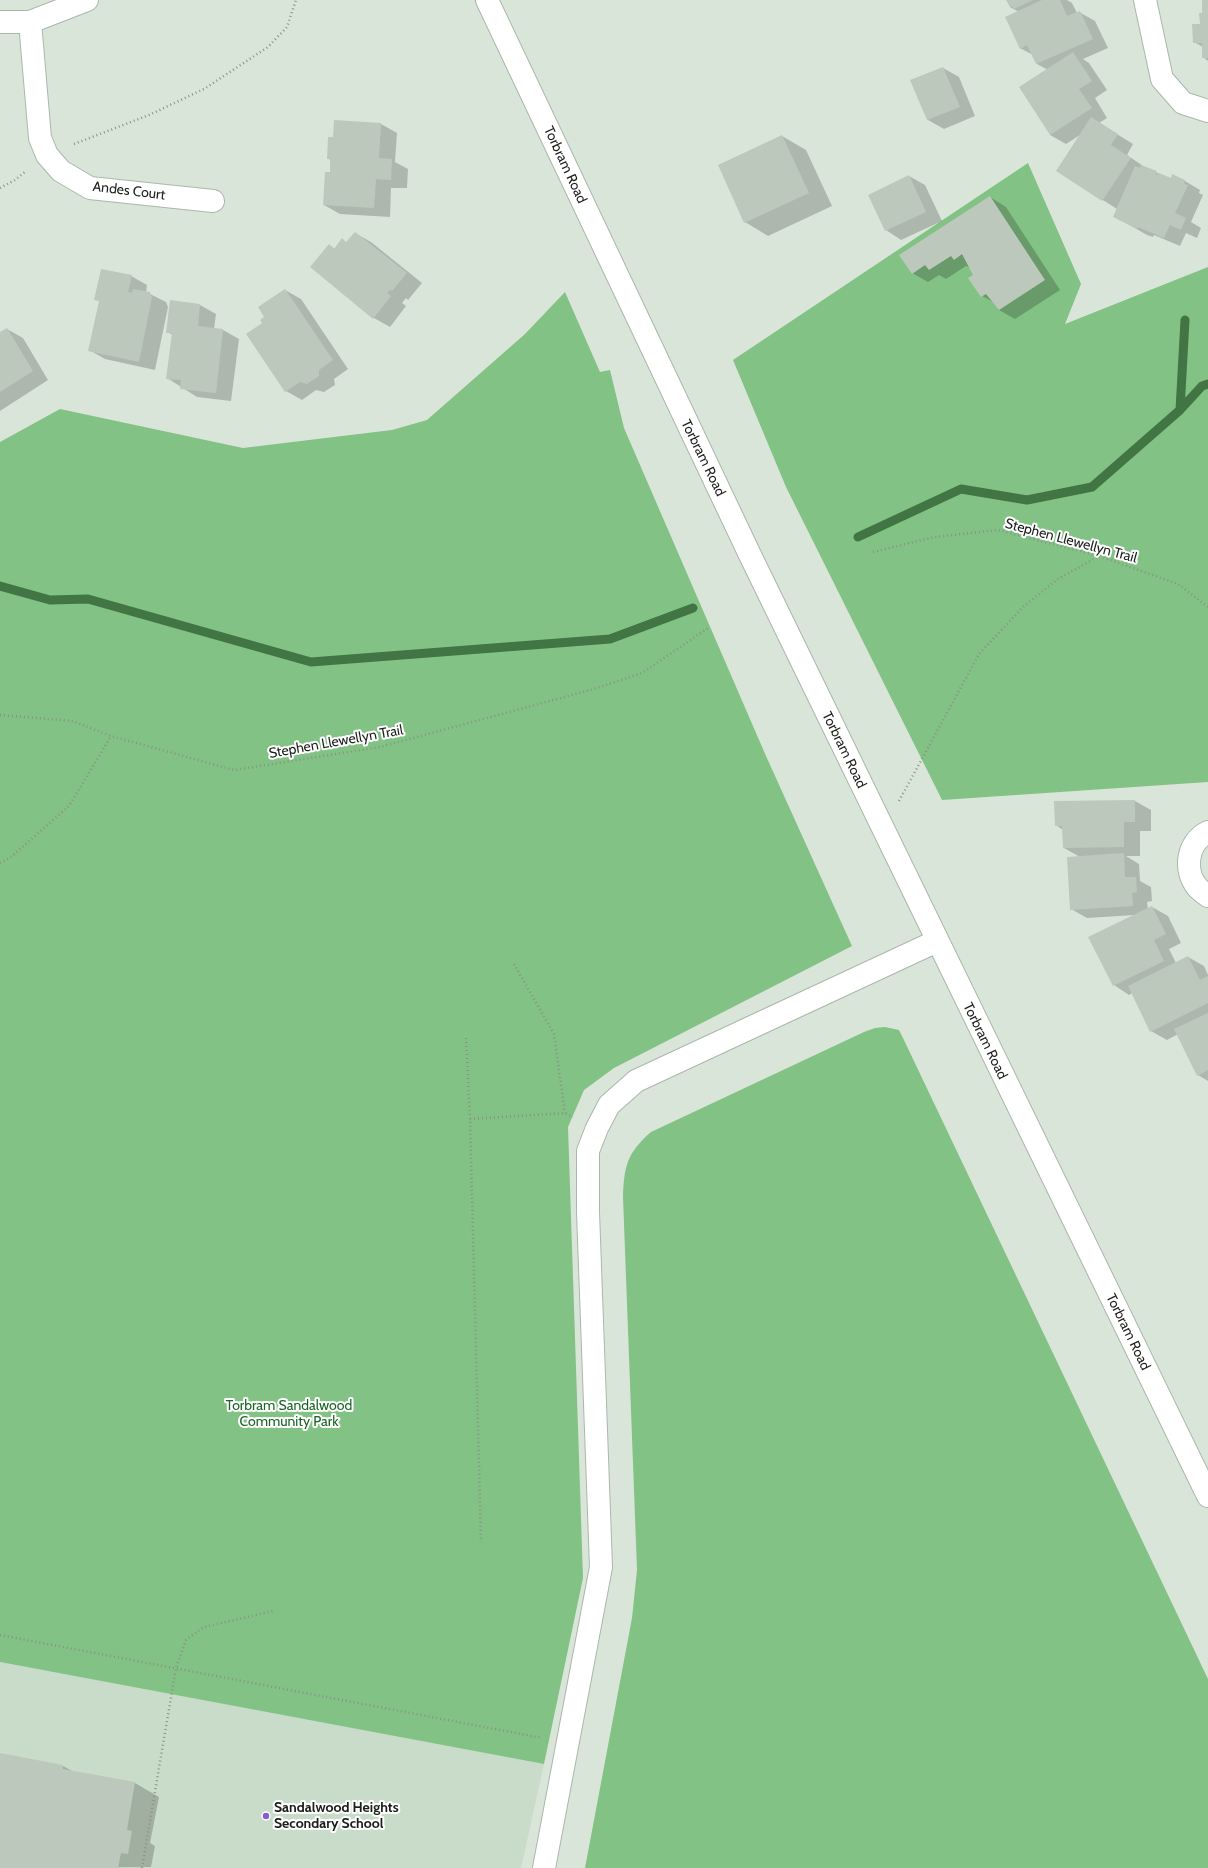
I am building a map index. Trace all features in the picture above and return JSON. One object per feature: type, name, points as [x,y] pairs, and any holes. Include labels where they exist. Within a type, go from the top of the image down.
[{"type":"main road","points":[[0,22],[30,22],[87,0]]},
{"type":"main road","name":"Torbram Road","points":[[487,0],[684,418],[1208,1496]]},
{"type":"main road","points":[[1145,0],[1162,79],[1183,103],[1208,111]]},
{"type":"main road","name":"Andes Court","points":[[30,22],[40,138],[47,155],[61,172],[90,188],[213,201]]},
{"type":"main road","points":[[1208,832],[1195,843],[1190,854],[1188,866],[1198,889],[1208,896]]},
{"type":"main road","points":[[544,1868],[601,1568],[588,1212],[588,1151],[597,1128],[610,1105],[636,1081],[937,941]]},
{"type":"path","points":[[0,188],[15,180],[47,155],[149,115],[204,89],[268,47],[287,27],[296,0]]},
{"type":"path","name":"Stephen Llewellyn Trail","points":[[873,552],[935,537],[998,530],[1099,556],[1178,584],[1208,607]]},
{"type":"path","points":[[883,830],[979,654],[1024,606],[1058,579],[1099,556]]},
{"type":"path","name":"Stephen Llewellyn Trail","points":[[0,715],[73,721],[111,736],[234,770],[380,747],[594,688],[642,673],[708,628]]},
{"type":"path","points":[[0,863],[12,857],[69,806],[111,736]]},
{"type":"path","points":[[514,964],[554,1034],[565,1113]]},
{"type":"path","points":[[466,1038],[470,1119],[481,1542]]},
{"type":"path","points":[[470,1119],[565,1113],[597,1128]]},
{"type":"path","points":[[142,1868],[176,1668],[186,1640],[204,1627],[273,1611]]},
{"type":"path","points":[[0,1635],[568,1743]]},
{"type":"shaded area","name":"Sandalwood Heights Secondary School","points":[[0,1662],[544,1764],[521,1868],[0,1868]]},
{"type":"green space","points":[[1028,163],[1081,284],[1065,324],[1208,267],[1208,782],[942,800],[786,487],[733,360]]},
{"type":"green space","name":"Torbram Sandalwood Community Park","points":[[565,292],[600,372],[610,370],[624,428],[766,756],[852,946],[614,1068],[584,1090],[568,1127],[583,1578],[544,1764],[0,1662],[0,442],[60,409],[243,448],[392,430],[427,420],[525,334]]},
{"type":"green space","points":[[885,1027],[899,1030],[903,1038],[1208,1679],[1208,1868],[585,1868],[632,1618],[637,1570],[623,1197],[624,1177],[628,1161],[637,1147],[651,1132],[864,1032],[875,1028]]},
{"type":"building","points":[[1006,0],[1033,0],[1014,9],[1012,6],[1010,7]]},
{"type":"building","points":[[1042,0],[1060,0],[1067,16],[1080,11],[1093,39],[1036,64],[1027,45],[1020,49],[1005,17]]},
{"type":"building","points":[[1202,0],[1208,0],[1208,58],[1202,58],[1202,43],[1193,43],[1192,24],[1200,24],[1199,13],[1202,13]]},
{"type":"building","points":[[1073,52],[1092,81],[1079,89],[1092,108],[1050,135],[1019,87]]},
{"type":"building","points":[[943,67],[960,107],[927,120],[910,80]]},
{"type":"building","points":[[1091,117],[1118,134],[1111,145],[1131,158],[1102,201],[1056,171]]},
{"type":"building","points":[[334,120],[381,123],[379,158],[392,159],[391,180],[376,179],[374,208],[323,205],[325,172],[330,172],[330,159],[327,159],[328,137],[333,137]]},
{"type":"building","points":[[782,135],[809,193],[744,223],[718,165]]},
{"type":"building","points":[[1141,165],[1157,171],[1155,174],[1158,175],[1159,173],[1171,178],[1172,174],[1185,180],[1184,184],[1188,185],[1175,213],[1186,218],[1181,230],[1170,225],[1164,238],[1138,227],[1137,229],[1113,217],[1135,166],[1140,168]]},
{"type":"building","points":[[909,175],[926,212],[885,231],[868,195]]},
{"type":"building","points":[[990,196],[1045,280],[999,310],[986,294],[981,297],[968,278],[973,275],[962,254],[954,260],[951,256],[929,270],[925,265],[912,274],[899,255]]},
{"type":"building","points":[[355,232],[407,273],[392,291],[390,290],[387,293],[391,296],[373,319],[310,267],[329,244],[334,249],[342,238],[346,242]]},
{"type":"building","points":[[101,269],[132,275],[128,292],[132,293],[133,289],[150,292],[152,297],[139,362],[88,351],[99,301],[94,300]]},
{"type":"building","points":[[285,289],[333,360],[319,370],[319,376],[307,384],[300,382],[285,392],[246,334],[262,323],[260,320],[264,317],[258,307]]},
{"type":"building","points":[[170,300],[200,304],[198,326],[223,329],[216,393],[180,389],[181,380],[166,379],[172,333],[166,333]]},
{"type":"building","points":[[7,328],[33,371],[0,392],[0,332]]},
{"type":"building","points":[[1135,800],[1135,822],[1124,822],[1124,847],[1063,848],[1062,826],[1055,826],[1054,801]]},
{"type":"building","points":[[1124,853],[1125,877],[1136,877],[1137,892],[1132,893],[1133,906],[1070,910],[1067,857]]},
{"type":"building","points":[[1152,906],[1166,934],[1154,940],[1164,961],[1113,986],[1088,937]]},
{"type":"building","points":[[1188,956],[1200,980],[1208,976],[1208,1003],[1150,1032],[1128,986]]},
{"type":"building","points":[[1208,1013],[1208,1070],[1197,1076],[1174,1029]]},
{"type":"building","points":[[0,1753],[63,1765],[63,1769],[135,1782],[127,1830],[132,1831],[128,1854],[121,1853],[118,1868],[0,1868]]},
{"type":"waterway","points":[[1180,410],[1185,320]]},
{"type":"waterway","points":[[858,537],[961,489],[1027,500],[1092,487],[1180,410],[1202,386],[1208,384]]},
{"type":"waterway","points":[[0,586],[50,600],[88,599],[311,662],[610,639],[693,608]]},
{"type":"place","name":"Sandalwood Heights Secondary School","points":[[266,1816]]}]
